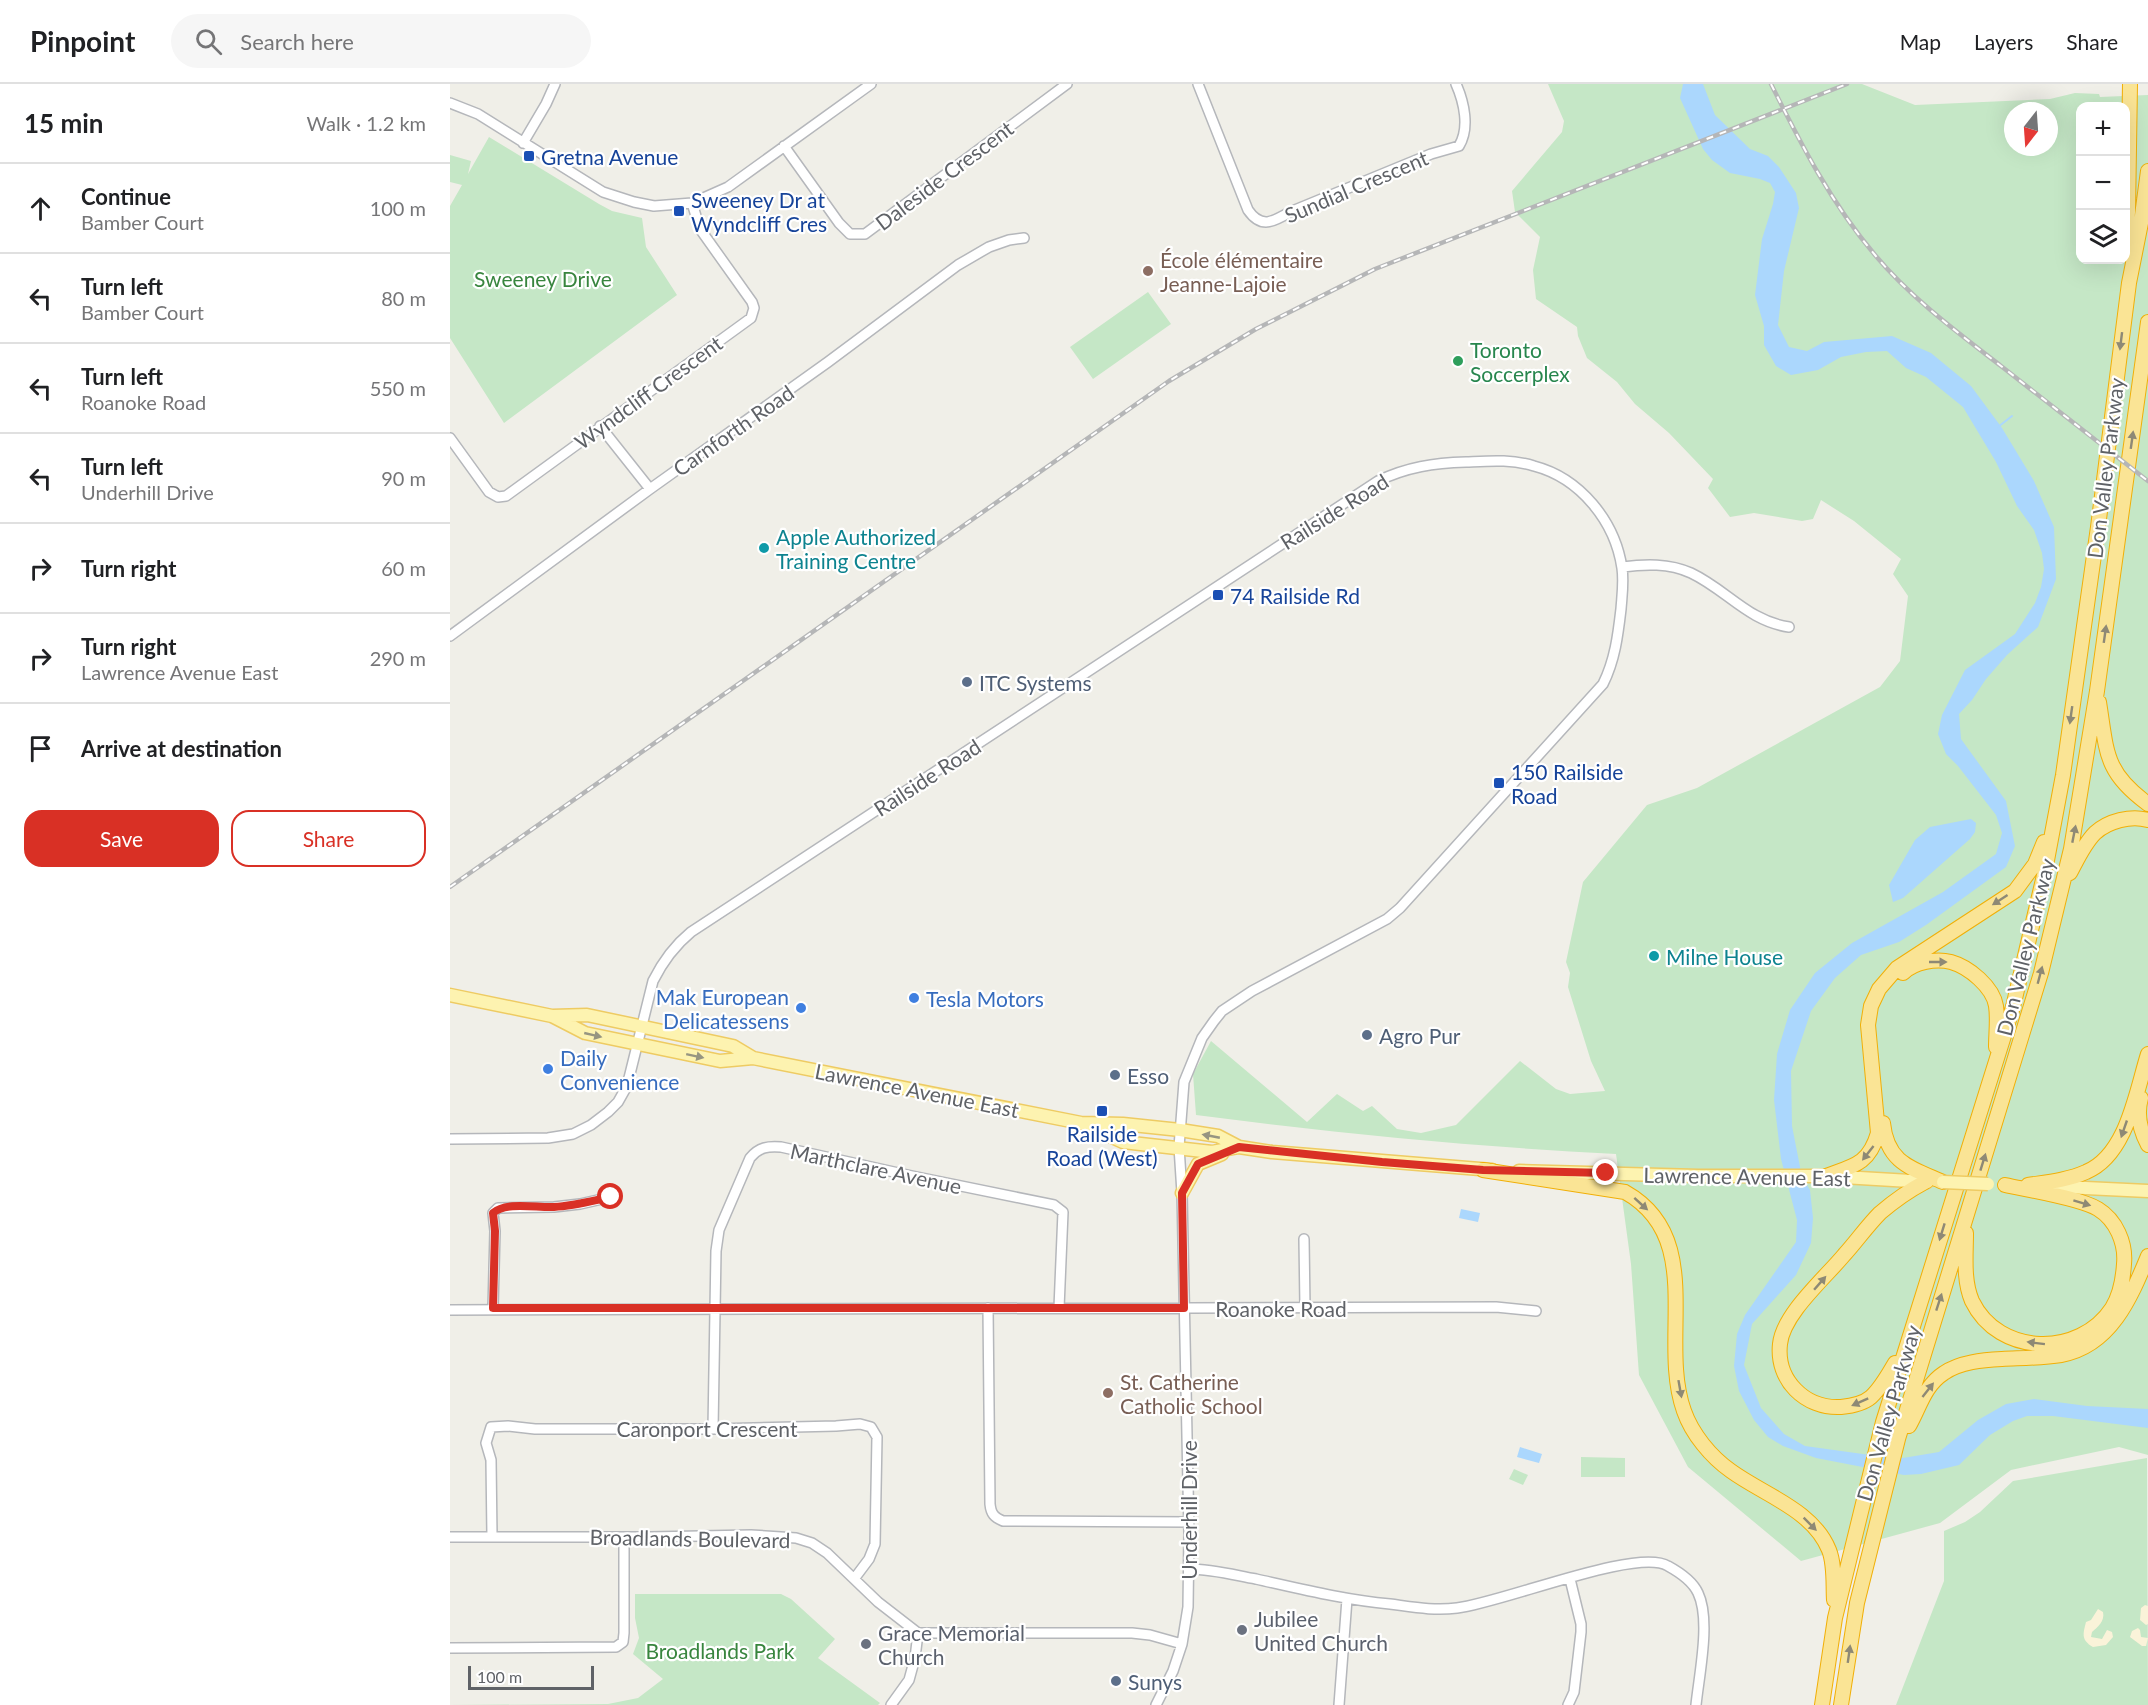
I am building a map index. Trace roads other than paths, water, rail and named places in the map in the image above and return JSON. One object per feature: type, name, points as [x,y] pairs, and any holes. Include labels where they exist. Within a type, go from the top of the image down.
[{"type":"highway","points":[[2128,210],[2130,84]]},
{"type":"highway","name":"Don Valley Parkway","points":[[1822,1705],[1835,1618],[1883,1422],[1996,1055],[2013,1007],[2031,935],[2063,775],[2129,282],[2141,223],[2148,171]]},
{"type":"highway","points":[[2126,264],[2129,282]]},
{"type":"highway","name":"Don Valley Parkway","points":[[1841,1705],[1857,1603],[1879,1508],[1898,1439],[2029,1014],[2061,891],[2080,798],[2097,692],[2148,322]]},
{"type":"highway","points":[[2097,692],[2108,758],[2120,779],[2148,804]]},
{"type":"highway","points":[[1826,1176],[1855,1166],[1874,1148],[1878,1133],[1868,1025],[1871,1006],[1879,989],[1898,968],[2015,891],[2035,864],[2055,818]]},
{"type":"highway","points":[[2061,891],[2080,853],[2096,833],[2120,820],[2141,818],[2148,820]]},
{"type":"highway","points":[[1933,1182],[1904,1164],[1893,1154],[1887,1143],[1883,1127],[1875,1025],[1879,1001],[1909,967],[1930,961],[1951,962],[1971,972],[1988,988],[1996,1005],[1996,1055]]},
{"type":"highway","points":[[2028,1185],[2088,1172],[2109,1157],[2122,1136],[2148,1054]]},
{"type":"highway","points":[[2148,1076],[2139,1102],[2138,1113],[2140,1129],[2148,1145]]},
{"type":"highway","points":[[1483,1170],[1625,1192],[1655,1217],[1667,1238],[1674,1265],[1678,1385],[1684,1411],[1700,1439],[1714,1456],[1731,1471],[1799,1513],[1818,1532],[1829,1551],[1835,1618]]},
{"type":"highway","points":[[1908,1341],[1879,1388],[1871,1397],[1852,1406],[1824,1407],[1811,1402],[1790,1383],[1780,1364],[1781,1337],[1793,1314],[1879,1214],[1899,1196],[1933,1182]]},
{"type":"highway","points":[[1966,1218],[1966,1280],[1973,1301],[1985,1319],[2001,1333],[2022,1341],[2043,1345],[2068,1342],[2087,1333],[2105,1318],[2114,1305],[2122,1285],[2125,1256],[2121,1235],[2109,1219],[2098,1209],[2083,1203],[2005,1185]]},
{"type":"highway","points":[[1898,1439],[1911,1424],[1927,1390],[1944,1372],[1966,1363],[1992,1359],[2062,1355],[2085,1347],[2103,1335],[2122,1311],[2148,1256]]},
{"type":"main road","name":"Lawrence Avenue East","points":[[450,995],[552,1016],[587,1015],[641,1026],[733,1046],[753,1058]]},
{"type":"main road","name":"Lawrence Avenue East","points":[[552,1016],[585,1033],[720,1061],[753,1058],[1081,1123],[1123,1124],[1218,1136],[1239,1147]]},
{"type":"main road","name":"Lawrence Avenue East","points":[[1081,1123],[1123,1142],[1212,1152],[1239,1147],[1483,1170],[1756,1177],[1826,1176],[2148,1191]]},
{"type":"main road","points":[[1182,1193],[1198,1164],[1239,1147]]},
{"type":"street","points":[[523,143],[555,84]]},
{"type":"street","name":"Daleside Crescent","points":[[784,146],[839,223],[850,234],[865,234],[1067,84]]},
{"type":"street","name":"Sundial Crescent","points":[[1198,84],[1248,210],[1261,222],[1277,219],[1431,154],[1459,146],[1465,132],[1464,108],[1456,84]]},
{"type":"street","points":[[450,104],[478,114],[603,192],[616,198],[654,206],[692,203],[728,187],[865,86]]},
{"type":"street","name":"Wyndcliff Crescent","points":[[450,438],[489,492],[498,497],[506,496],[751,318],[754,308],[752,302],[700,229],[692,203]]},
{"type":"street","name":"Carnforth Road","points":[[450,636],[958,265],[989,247],[1024,238]]},
{"type":"street","points":[[600,426],[650,489]]},
{"type":"street","name":"Railside Road","points":[[450,1139],[548,1138],[573,1134],[591,1125],[618,1102],[627,1086],[650,990],[660,966],[674,947],[691,932],[1360,492],[1397,472],[1435,463],[1499,460],[1522,463],[1549,471],[1576,488],[1602,515],[1610,530],[1622,567],[1618,631],[1610,670],[1603,684],[1452,852],[1388,919],[1252,991],[1222,1011],[1206,1031],[1187,1072],[1180,1130]]},
{"type":"street","points":[[1622,567],[1658,565],[1683,570],[1703,580],[1759,619],[1789,627]]},
{"type":"street","name":"Underhill Drive","points":[[1156,1705],[1173,1671],[1182,1644],[1188,1607],[1189,1522],[1180,1130]]},
{"type":"street","name":"Marthclare Avenue","points":[[715,1309],[719,1230],[750,1158],[756,1150],[772,1146],[1023,1199],[1047,1202],[1059,1207],[1063,1212],[1063,1223],[1059,1308]]},
{"type":"street","points":[[493,1308],[495,1231],[493,1213],[498,1208],[554,1207],[611,1197]]},
{"type":"street","points":[[1304,1239],[1305,1307]]},
{"type":"street","name":"Roanoke Road","points":[[450,1310],[493,1308],[1509,1307],[1536,1311]]},
{"type":"street","points":[[988,1308],[990,1511],[994,1517],[1003,1521],[1189,1522]]},
{"type":"street","points":[[713,1429],[715,1309]]},
{"type":"street","name":"Caronport Crescent","points":[[492,1536],[491,1461],[486,1443],[491,1427],[508,1426],[535,1430],[713,1429],[860,1424],[871,1427],[877,1437],[875,1544],[869,1559],[854,1579]]},
{"type":"street","name":"Broadlands Boulevard","points":[[450,1537],[751,1535],[796,1538],[818,1546],[897,1619],[918,1633]]},
{"type":"street","points":[[450,1648],[616,1647],[623,1642],[624,1632],[624,1537]]},
{"type":"street","points":[[1189,1569],[1214,1571],[1347,1599],[1423,1610],[1457,1609],[1486,1604],[1615,1565],[1653,1561],[1666,1564],[1697,1591],[1702,1605],[1705,1622],[1696,1705]]},
{"type":"street","points":[[1568,1705],[1574,1692],[1581,1632],[1580,1618],[1570,1579]]},
{"type":"street","points":[[1339,1705],[1347,1599]]},
{"type":"street","points":[[891,1705],[909,1680],[918,1633],[1132,1633],[1150,1635],[1182,1644]]},
{"type":"water","points":[[1683,84],[1703,84],[1715,115],[1750,149],[1768,156],[1779,167],[1796,193],[1799,208],[1784,271],[1778,325],[1789,347],[1807,351],[1824,342],[1892,336],[1931,353],[1971,386],[2002,428],[2034,481],[2054,527],[2056,579],[2038,627],[2007,655],[1959,714],[1961,739],[2006,801],[2015,846],[2006,867],[1926,925],[1899,942],[1861,955],[1835,978],[1811,1011],[1791,1071],[1792,1126],[1802,1177],[1810,1190],[1813,1218],[1811,1243],[1796,1275],[1752,1324],[1744,1365],[1761,1408],[1784,1434],[1805,1446],[1903,1458],[1939,1452],[1978,1420],[2006,1404],[2034,1399],[2087,1406],[2148,1409],[2148,1428],[2053,1416],[2027,1416],[2013,1421],[1990,1435],[1959,1465],[1921,1474],[1904,1475],[1816,1458],[1783,1446],[1768,1437],[1754,1420],[1739,1391],[1734,1366],[1737,1334],[1745,1315],[1796,1242],[1797,1220],[1781,1159],[1774,1100],[1777,1054],[1790,1010],[1815,973],[1852,943],[1943,892],[1996,854],[2002,833],[1996,815],[1946,754],[1938,734],[1942,715],[1965,670],[2015,634],[2035,603],[2044,569],[2042,553],[2034,530],[2017,506],[1996,462],[1963,407],[1926,377],[1906,368],[1887,351],[1841,357],[1818,370],[1791,375],[1776,366],[1764,345],[1764,326],[1755,295],[1762,239],[1775,192],[1770,183],[1730,173],[1712,160],[1703,149],[1680,98]]},
{"type":"water","points":[[1971,819],[1976,823],[1975,832],[1970,839],[1903,898],[1893,902],[1889,885],[1915,840],[1930,827]]},
{"type":"water","points":[[1461,1209],[1480,1213],[1478,1222],[1459,1218]]},
{"type":"water","points":[[1520,1447],[1542,1454],[1539,1463],[1517,1457]]},
{"type":"waterway","points":[[1998,427],[2012,416]]},
{"type":"railway","points":[[1771,84],[1805,151],[1844,215],[1889,271],[1951,327],[2148,481]]},
{"type":"railway","points":[[450,887],[1169,381],[1256,329],[1375,269],[1847,84]]},
{"type":"place","name":"Gretna Avenue","points":[[529,156]]},
{"type":"place","name":"Sweeney Dr at Wyndcliff Cres","points":[[679,211]]},
{"type":"place","name":"École élémentaire Jeanne-Lajoie","points":[[1148,271]]},
{"type":"place","name":"Toronto Soccerplex","points":[[1458,361]]},
{"type":"place","name":"Apple Authorized Training Centre","points":[[764,548]]},
{"type":"place","name":"74 Railside Rd","points":[[1218,595]]},
{"type":"place","name":"ITC Systems","points":[[967,682]]},
{"type":"place","name":"150 Railside Road","points":[[1499,783]]},
{"type":"place","name":"Milne House","points":[[1654,956]]},
{"type":"place","name":"Tesla Motors","points":[[914,998]]},
{"type":"place","name":"Mak European Delicatessens","points":[[801,1008]]},
{"type":"place","name":"Agro Pur","points":[[1367,1035]]},
{"type":"place","name":"Daily Convenience","points":[[548,1069]]},
{"type":"place","name":"Esso","points":[[1115,1075]]},
{"type":"place","name":"Railside Road (West)","points":[[1102,1111]]},
{"type":"place","name":"St. Catherine Catholic School","points":[[1108,1393]]},
{"type":"place","name":"Jubilee United Church","points":[[1242,1630]]},
{"type":"place","name":"Grace Memorial Church","points":[[866,1644]]},
{"type":"place","name":"Sunys","points":[[1116,1681]]},
{"type":"park label","name":"Sweeney Drive","points":[[543,278]]},
{"type":"park label","name":"Broadlands Park","points":[[720,1650]]}]
